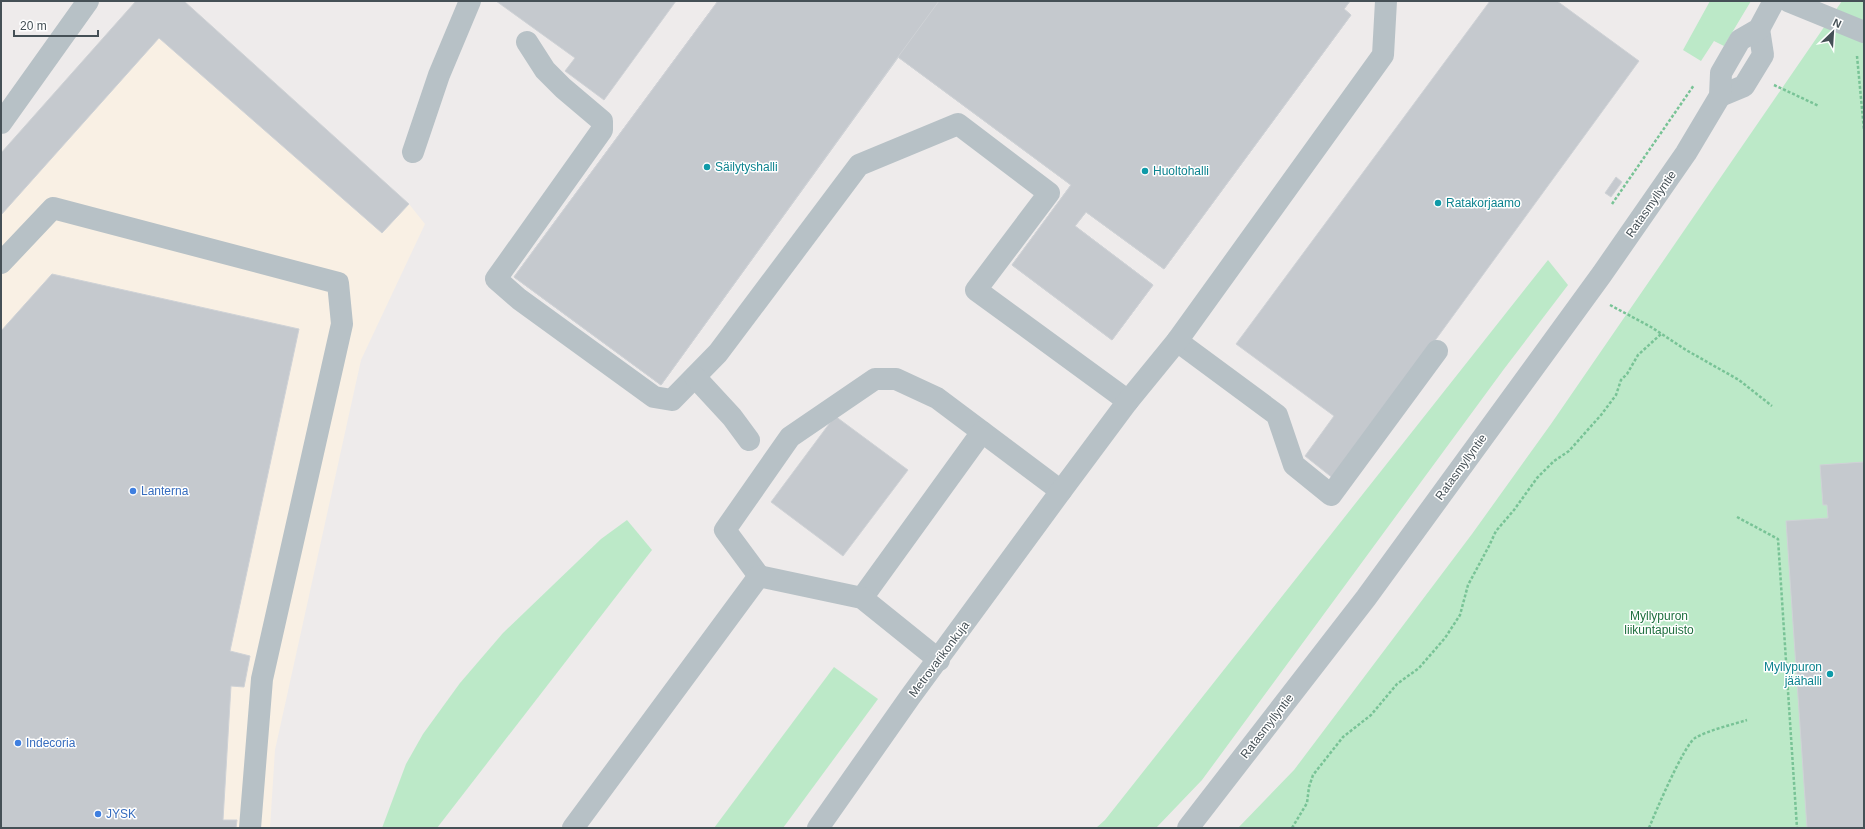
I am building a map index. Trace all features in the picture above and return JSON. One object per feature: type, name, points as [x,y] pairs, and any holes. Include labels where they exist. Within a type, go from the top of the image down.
[{"type":"street","points":[[1,123],[88,1]]},
{"type":"street","points":[[413,152],[440,75],[470,1]]},
{"type":"street","name":"Metrovarikonkuja","points":[[818,828],[910,697],[939,660],[1128,401],[1177,341],[1383,55],[1386,1]]},
{"type":"street","name":"Ratasmyllyntie","points":[[1188,828],[1366,598],[1602,274],[1686,153],[1720,96],[1721,73],[1740,40],[1759,29],[1774,1]]},
{"type":"street","points":[[1788,1],[1864,32]]},
{"type":"street","points":[[527,42],[550,74],[563,88],[602,121],[602,130],[496,279],[519,299],[654,397],[672,400],[718,353],[859,165],[958,124],[1049,193],[976,290],[1128,401]]},
{"type":"street","points":[[1,263],[53,208],[338,283],[342,324],[264,671],[250,828]]},
{"type":"street","points":[[1177,341],[1277,415],[1294,465],[1331,495],[1437,351]]},
{"type":"street","points":[[695,377],[732,417],[749,440]]},
{"type":"street","points":[[939,660],[862,598],[760,576],[725,530],[790,437],[876,379],[896,378],[937,398],[1061,491]]},
{"type":"street","points":[[862,598],[982,432]]},
{"type":"street","points":[[573,828],[760,576]]},
{"type":"path","points":[[1857,54],[1864,130]]},
{"type":"path","points":[[1612,204],[1696,82]]},
{"type":"path","points":[[1772,84],[1819,106]]},
{"type":"path","points":[[1605,302],[1739,380],[1772,406]]},
{"type":"path","points":[[1292,828],[1307,803],[1309,787],[1313,775],[1343,737],[1371,715],[1397,684],[1419,668],[1445,638],[1460,615],[1468,585],[1487,552],[1496,531],[1514,510],[1537,478],[1554,461],[1569,451],[1601,415],[1616,395],[1620,380],[1627,374],[1638,355],[1661,334]]},
{"type":"path","points":[[1737,517],[1778,539],[1796,828]]},
{"type":"path","points":[[1649,828],[1681,760],[1694,739],[1747,720]]},
{"type":"shaded area","points":[[136,1],[184,1],[409,204],[425,224],[361,360],[275,750],[270,828],[1,828],[1,153]]},
{"type":"green space","points":[[1710,1],[1751,1],[1724,46],[1714,41],[1701,61],[1683,50]]},
{"type":"green space","name":"Myllypuron liikuntapuisto","points":[[1842,1],[1864,1],[1864,828],[1238,828],[1294,770],[1472,534],[1551,424]]},
{"type":"green space","points":[[1548,260],[1568,285],[1504,369],[1202,780],[1156,828],[1096,828],[1105,820]]},
{"type":"green space","points":[[627,520],[652,550],[437,828],[382,828],[406,764],[423,734],[460,683],[503,633],[601,539]]},
{"type":"green space","points":[[834,667],[878,699],[783,828],[714,828]]},
{"type":"building","points":[[136,1],[184,1],[409,204],[382,233],[159,38],[1,215],[1,153]]},
{"type":"building","points":[[496,1],[676,1],[604,100],[565,71],[575,58]]},
{"type":"building","name":"Säilytyshalli","points":[[718,1],[939,1],[661,385],[514,277]]},
{"type":"building","points":[[718,1],[1350,1],[1344,9],[1351,15],[1164,269],[1086,212],[1075,226],[1153,285],[1112,340],[1012,265],[1071,185],[898,57],[661,385],[514,277]]},
{"type":"building","name":"Huoltohalli","points":[[939,1],[1350,1],[1344,9],[1351,15],[1164,269],[1086,212],[1075,226],[1153,285],[1112,340],[1012,265],[1071,185],[898,57]]},
{"type":"building","name":"Ratakorjaamo","points":[[1490,1],[1557,1],[1639,61],[1334,479],[1305,456],[1334,416],[1236,344]]},
{"type":"building","points":[[1616,177],[1622,182],[1611,197],[1605,193]]},
{"type":"building","name":"Lanterna","points":[[52,274],[299,329],[230,651],[250,656],[244,687],[231,686],[223,820],[237,820],[236,828],[1,828],[1,331]]},
{"type":"building","points":[[835,416],[908,470],[843,556],[771,502]]},
{"type":"building","name":"Myllypuron jäähalli","points":[[1864,462],[1864,828],[1807,828],[1786,521],[1828,518],[1827,505],[1823,505],[1820,465]]},
{"type":"place","name":"Säilytyshalli","points":[[707,167]]},
{"type":"place","name":"Huoltohalli","points":[[1145,171]]},
{"type":"place","name":"Ratakorjaamo","points":[[1438,203]]},
{"type":"place","name":"Lanterna","points":[[133,491]]},
{"type":"place","name":"Myllypuron jäähalli","points":[[1830,674]]},
{"type":"place","name":"Indecoria","points":[[18,743]]},
{"type":"place","name":"JYSK","points":[[98,814]]}]
